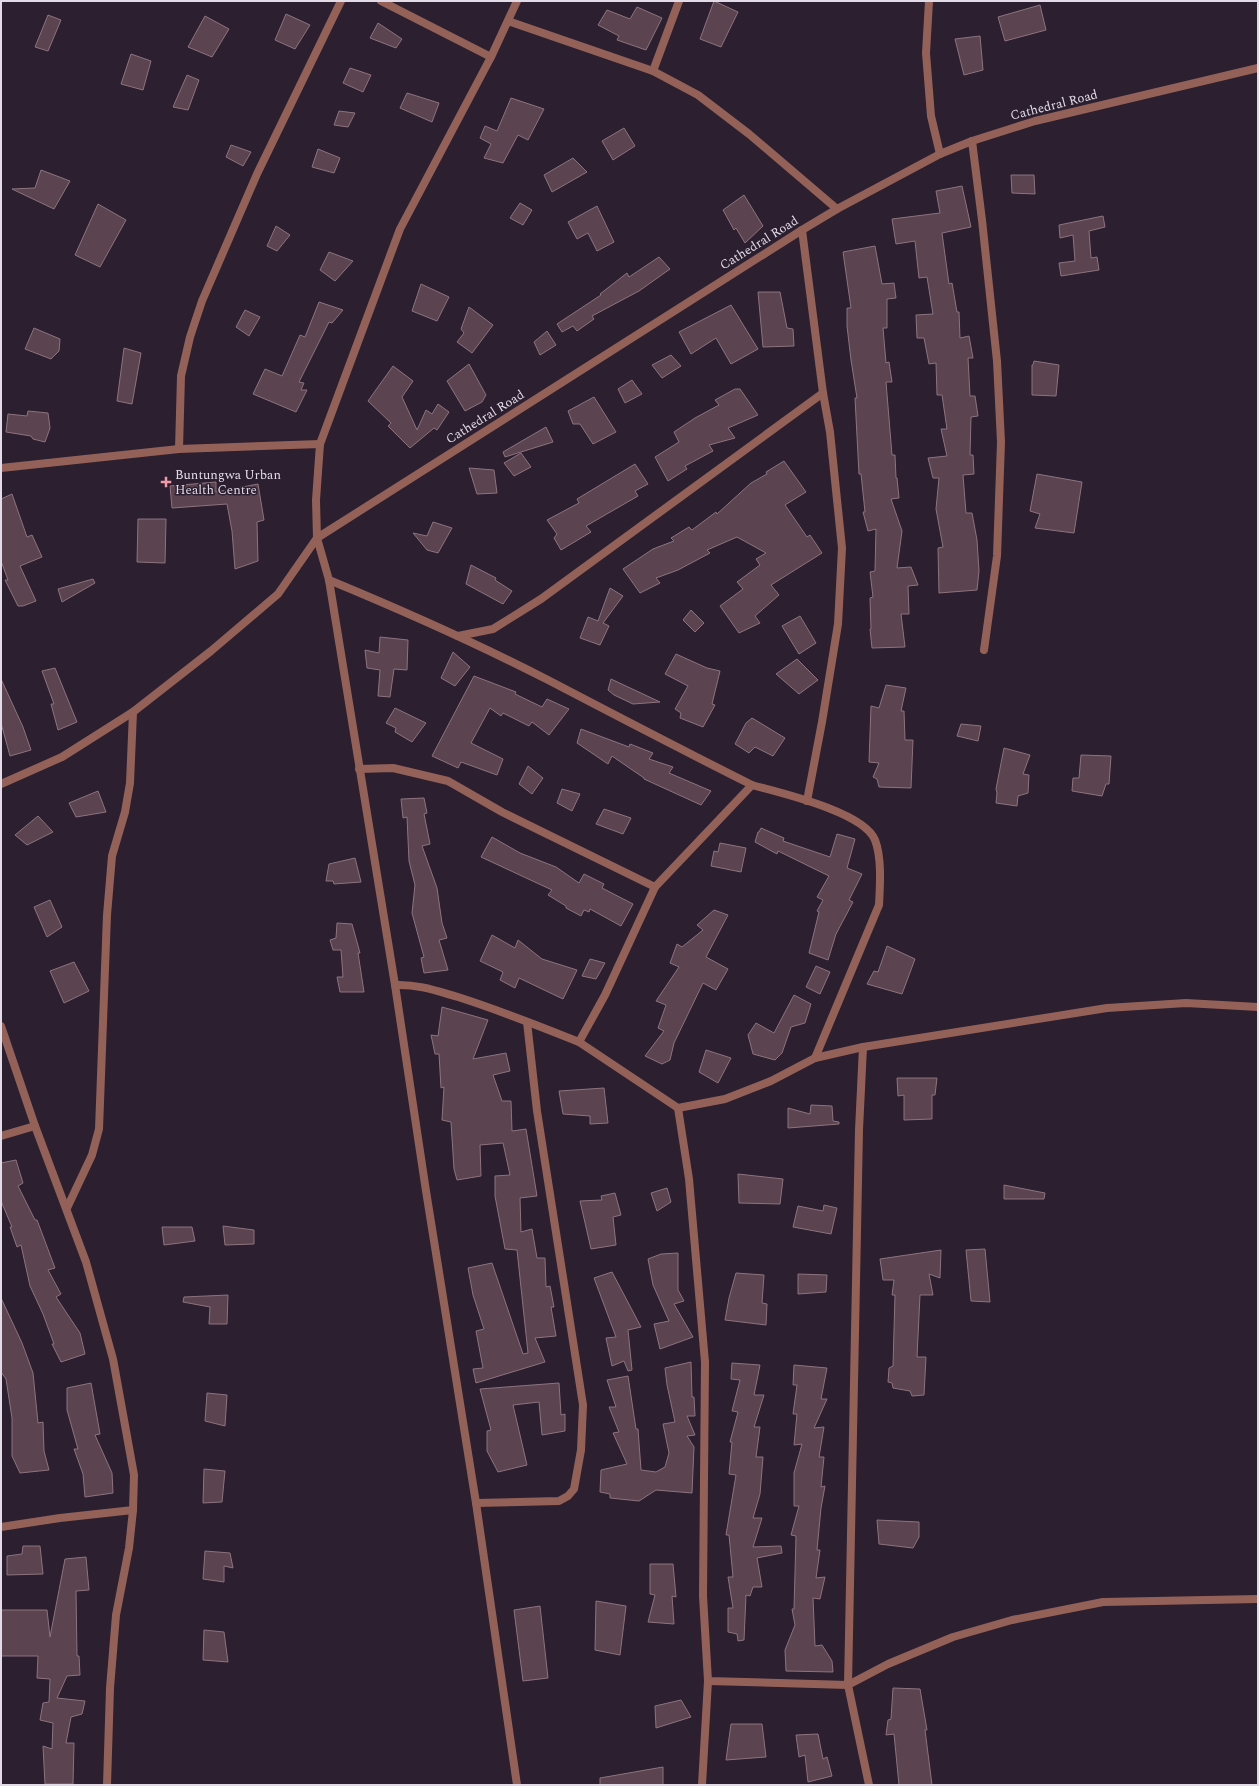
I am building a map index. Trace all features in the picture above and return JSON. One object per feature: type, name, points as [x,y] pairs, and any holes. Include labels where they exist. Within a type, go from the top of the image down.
[{"type":"street","points":[[179,450],[181,376],[190,337],[202,301],[257,174],[341,1]]},
{"type":"street","points":[[381,1],[491,57]]},
{"type":"street","points":[[517,1],[491,57],[400,229],[320,444],[316,500],[317,538],[329,580],[396,985],[427,1198],[476,1503],[517,1785]]},
{"type":"street","points":[[653,71],[679,1]]},
{"type":"street","points":[[928,1],[926,53],[931,116],[940,154]]},
{"type":"street","points":[[508,21],[653,71],[698,95],[748,134],[837,209]]},
{"type":"street","name":"Cathedral Road","points":[[317,538],[802,230],[837,209],[940,154],[1035,121],[1258,68]]},
{"type":"street","points":[[972,142],[997,361],[1001,442],[997,556],[984,650]]},
{"type":"street","points":[[802,230],[823,393],[830,432],[842,548],[838,624],[807,801]]},
{"type":"street","points":[[458,636],[492,629],[541,599],[823,393]]},
{"type":"street","points":[[1,468],[179,450],[320,444]]},
{"type":"street","points":[[1,784],[62,757],[133,712],[210,651],[278,594],[317,538]]},
{"type":"street","points":[[329,580],[458,636],[549,681],[685,752],[752,784],[843,814],[868,829],[875,841],[880,880],[879,904],[815,1058]]},
{"type":"street","points":[[66,1208],[92,1155],[99,1129],[107,915],[112,856],[125,812],[130,783],[133,712]]},
{"type":"street","points":[[360,770],[393,768],[448,782],[502,812],[655,887]]},
{"type":"street","points":[[579,1042],[605,995],[655,887],[752,784]]},
{"type":"street","points":[[396,985],[406,984],[427,987],[500,1010],[579,1042],[678,1108],[725,1099],[771,1081],[815,1058],[863,1047],[1107,1008],[1186,1003],[1258,1007]]},
{"type":"street","points":[[476,1503],[559,1501],[563,1499],[574,1489],[581,1450],[583,1405],[537,1111],[527,1022]]},
{"type":"street","points":[[1,1026],[35,1126],[86,1262],[113,1359],[134,1475],[133,1510],[129,1548],[116,1622],[110,1688],[107,1785]]},
{"type":"street","points":[[863,1047],[859,1130],[848,1685],[869,1785]]},
{"type":"street","points":[[678,1108],[689,1179],[705,1362],[703,1596],[708,1682],[702,1785]]},
{"type":"street","points":[[1,1136],[35,1126]]},
{"type":"street","points":[[1,1527],[60,1518],[133,1510]]},
{"type":"street","points":[[708,1682],[848,1685],[888,1664],[953,1637],[1012,1620],[1103,1602],[1258,1599]]},
{"type":"building","points":[[714,1],[738,12],[721,47],[700,39]]},
{"type":"building","points":[[1040,5],[1046,30],[1005,41],[998,17]]},
{"type":"building","points":[[637,7],[662,18],[646,50],[617,40],[619,36],[598,25],[607,10],[630,19]]},
{"type":"building","points":[[286,14],[310,25],[295,49],[275,40]]},
{"type":"building","points":[[48,15],[61,20],[48,51],[35,47]]},
{"type":"building","points":[[205,16],[229,29],[212,57],[188,47]]},
{"type":"building","points":[[378,23],[402,39],[396,48],[370,38]]},
{"type":"building","points":[[980,36],[983,70],[964,75],[955,39]]},
{"type":"building","points":[[131,54],[151,61],[143,90],[121,84]]},
{"type":"building","points":[[350,68],[371,75],[363,92],[343,83]]},
{"type":"building","points":[[187,75],[199,80],[188,110],[173,107]]},
{"type":"building","points":[[407,93],[439,103],[432,122],[400,108]]},
{"type":"building","points":[[511,98],[544,109],[528,140],[518,135],[503,163],[484,158],[491,144],[480,138],[485,126],[497,131]]},
{"type":"building","points":[[339,111],[355,113],[348,127],[334,125]]},
{"type":"building","points":[[624,128],[635,146],[613,160],[602,141]]},
{"type":"building","points":[[231,145],[251,152],[243,166],[226,157]]},
{"type":"building","points":[[318,149],[340,158],[334,173],[312,167]]},
{"type":"building","points":[[573,158],[587,172],[552,192],[544,175]]},
{"type":"building","points":[[41,170],[70,181],[54,209],[12,189],[35,188]]},
{"type":"building","points":[[1011,175],[1034,175],[1035,194],[1012,193]]},
{"type":"building","points":[[962,186],[971,227],[942,233],[949,284],[952,283],[957,312],[959,312],[960,338],[969,336],[973,358],[968,358],[970,396],[975,396],[978,416],[971,417],[970,455],[973,455],[974,474],[963,475],[966,513],[972,513],[977,540],[979,571],[977,590],[939,593],[938,548],[943,547],[936,509],[939,478],[933,478],[928,458],[947,456],[941,429],[947,429],[942,395],[937,395],[936,363],[929,364],[924,338],[917,338],[916,315],[933,314],[927,277],[919,278],[915,241],[896,244],[892,219],[940,213],[936,191]]},
{"type":"building","points":[[744,195],[763,226],[745,243],[736,228],[734,230],[723,210]]},
{"type":"building","points":[[520,203],[532,210],[523,225],[510,218]]},
{"type":"building","points":[[98,204],[126,220],[100,267],[75,255]]},
{"type":"building","points":[[597,206],[614,242],[597,251],[588,233],[577,239],[568,222]]},
{"type":"building","points":[[1103,216],[1105,227],[1089,231],[1091,258],[1097,257],[1099,270],[1061,276],[1059,263],[1075,261],[1073,235],[1060,238],[1059,225]]},
{"type":"building","points":[[276,226],[290,235],[277,251],[267,246]]},
{"type":"building","points":[[875,246],[882,284],[894,283],[896,298],[887,299],[887,328],[883,328],[886,363],[889,362],[892,382],[886,382],[892,455],[895,455],[899,498],[891,499],[902,531],[897,568],[911,567],[918,585],[908,586],[909,614],[901,614],[905,647],[872,648],[870,629],[870,598],[873,597],[870,572],[875,571],[876,529],[868,531],[863,512],[865,512],[861,474],[859,474],[855,398],[857,398],[847,326],[847,308],[851,308],[843,252]]},
{"type":"building","points":[[329,252],[353,261],[335,281],[320,270]]},
{"type":"building","points":[[659,257],[670,269],[639,291],[592,316],[594,319],[577,331],[573,326],[562,332],[557,324],[601,295],[600,294],[627,273],[629,277]]},
{"type":"building","points":[[421,284],[449,297],[437,321],[412,311]]},
{"type":"building","points":[[758,292],[780,292],[787,328],[793,329],[794,346],[763,347]]},
{"type":"building","points":[[319,302],[343,310],[332,323],[329,322],[299,382],[304,383],[301,390],[307,390],[296,412],[253,394],[265,369],[282,376],[300,335],[305,337]]},
{"type":"building","points":[[731,305],[758,349],[731,364],[716,338],[691,354],[679,332]]},
{"type":"building","points":[[469,307],[493,325],[472,353],[457,342],[464,333],[461,329]]},
{"type":"building","points":[[245,310],[260,317],[249,336],[236,327]]},
{"type":"building","points":[[34,328],[60,339],[59,351],[51,359],[25,349]]},
{"type":"building","points":[[547,331],[556,345],[540,355],[534,342]]},
{"type":"building","points":[[124,348],[141,353],[132,404],[117,401]]},
{"type":"building","points":[[671,355],[681,366],[662,378],[652,365]]},
{"type":"building","points":[[1034,361],[1059,365],[1056,396],[1032,395],[1032,365]]},
{"type":"building","points":[[469,364],[486,395],[482,402],[465,411],[447,381]]},
{"type":"building","points":[[393,366],[413,381],[402,397],[417,430],[426,410],[432,414],[438,404],[449,412],[437,430],[434,428],[410,448],[388,426],[391,423],[368,401]]},
{"type":"building","points":[[632,380],[642,394],[625,403],[618,389]]},
{"type":"building","points":[[735,389],[740,389],[758,415],[728,428],[735,438],[709,445],[713,451],[685,466],[687,469],[668,481],[655,457],[679,442],[674,432],[695,418],[719,405],[715,400]]},
{"type":"building","points":[[594,397],[616,432],[593,444],[580,424],[573,424],[568,411]]},
{"type":"building","points":[[28,411],[48,413],[50,428],[45,442],[33,439],[31,436],[6,432],[8,414],[27,416]]},
{"type":"building","points":[[546,427],[553,442],[505,457],[503,452]]},
{"type":"building","points":[[521,453],[531,467],[514,476],[504,463]]},
{"type":"building","points":[[784,461],[806,492],[785,505],[807,537],[810,535],[822,553],[771,585],[779,595],[755,616],[760,623],[739,633],[720,606],[743,589],[737,582],[760,565],[756,559],[766,553],[737,537],[707,550],[710,553],[678,570],[656,578],[660,583],[640,593],[623,569],[653,549],[674,541],[671,538],[689,527],[692,530],[716,512],[717,514],[751,483],[767,474],[766,472]]},
{"type":"building","points":[[635,464],[648,484],[635,491],[638,496],[586,526],[591,532],[561,550],[554,538],[557,534],[547,520],[579,503],[577,499]]},
{"type":"building","points":[[469,468],[494,470],[497,493],[477,494]]},
{"type":"building","points":[[1037,474],[1082,482],[1074,533],[1035,528],[1040,514],[1030,511]]},
{"type":"building","points":[[216,482],[216,492],[258,484],[264,520],[257,522],[258,561],[235,569],[232,531],[227,504],[172,508],[170,486]]},
{"type":"building","points":[[12,494],[27,537],[32,535],[42,557],[20,566],[36,601],[23,606],[18,606],[5,580],[8,580],[1,561],[1,499]]},
{"type":"building","points":[[138,519],[166,519],[165,563],[137,562]]},
{"type":"building","points":[[433,522],[452,528],[438,553],[427,550],[413,533],[427,536]]},
{"type":"building","points":[[471,565],[496,578],[495,580],[512,591],[503,604],[466,584]]},
{"type":"building","points":[[93,579],[95,583],[62,602],[58,589]]},
{"type":"building","points":[[610,588],[623,596],[603,623],[609,626],[600,645],[580,638],[588,617],[598,621]]},
{"type":"building","points":[[691,610],[704,623],[695,632],[683,620]]},
{"type":"building","points":[[800,616],[816,643],[799,654],[782,626]]},
{"type":"building","points":[[380,637],[408,640],[407,670],[394,669],[390,697],[378,696],[380,670],[367,668],[365,650],[379,653]]},
{"type":"building","points":[[453,652],[470,667],[455,686],[441,678]]},
{"type":"building","points":[[676,654],[707,668],[720,671],[712,704],[715,705],[703,727],[680,718],[681,713],[675,709],[688,686],[665,674]]},
{"type":"building","points":[[797,659],[818,680],[799,694],[776,674]]},
{"type":"building","points":[[55,668],[77,722],[58,730],[51,704],[54,704],[42,671]]},
{"type":"building","points":[[474,676],[516,692],[515,694],[542,707],[547,699],[569,709],[549,735],[532,722],[529,726],[503,713],[501,716],[490,708],[471,743],[503,759],[497,775],[461,762],[458,768],[432,756]]},
{"type":"building","points":[[1,679],[23,727],[31,750],[10,756],[1,723]]},
{"type":"building","points":[[611,679],[660,702],[633,704],[614,695],[608,690]]},
{"type":"building","points":[[886,685],[906,688],[901,711],[904,711],[905,740],[913,740],[911,788],[879,787],[877,779],[873,777],[879,763],[869,762],[871,706],[879,708]]},
{"type":"building","points":[[395,708],[426,723],[412,742],[395,732],[396,728],[386,723]]},
{"type":"building","points":[[752,718],[785,738],[773,756],[755,747],[749,753],[735,744],[746,723]]},
{"type":"building","points":[[961,724],[981,726],[978,741],[957,736]]},
{"type":"building","points":[[581,729],[629,747],[630,744],[653,753],[649,759],[673,767],[669,773],[711,791],[701,805],[644,779],[612,756],[608,764],[577,743]]},
{"type":"building","points":[[1004,748],[1030,755],[1023,774],[1029,775],[1028,793],[1018,796],[1017,806],[996,803],[996,789]]},
{"type":"building","points":[[1081,755],[1111,756],[1109,784],[1106,784],[1102,796],[1072,791],[1073,778],[1079,778]]},
{"type":"building","points":[[528,766],[543,778],[532,794],[519,784]]},
{"type":"building","points":[[562,789],[580,794],[572,811],[557,803]]},
{"type":"building","points":[[98,791],[106,812],[76,817],[69,803]]},
{"type":"building","points":[[424,798],[427,813],[424,814],[430,844],[422,846],[437,888],[442,923],[447,938],[439,940],[448,970],[424,973],[421,958],[424,957],[412,913],[415,885],[409,861],[407,817],[403,818],[401,799]]},
{"type":"building","points":[[604,809],[631,818],[623,834],[596,824]]},
{"type":"building","points":[[38,816],[53,832],[27,845],[15,835]]},
{"type":"building","points":[[761,828],[784,838],[783,841],[830,857],[837,834],[855,839],[847,868],[862,874],[849,900],[853,902],[836,934],[828,960],[809,953],[819,912],[817,911],[823,900],[817,897],[829,876],[778,851],[777,854],[755,842]]},
{"type":"building","points":[[492,837],[520,853],[556,867],[579,883],[584,874],[604,884],[602,888],[633,904],[621,926],[590,909],[589,912],[584,910],[581,916],[566,908],[566,906],[548,895],[552,890],[481,857]]},
{"type":"building","points":[[720,843],[746,848],[741,872],[711,866],[714,851],[718,852]]},
{"type":"building","points":[[355,858],[361,882],[334,884],[333,881],[326,881],[329,864]]},
{"type":"building","points":[[50,900],[62,927],[47,937],[34,907]]},
{"type":"building","points":[[714,910],[728,915],[706,957],[728,969],[716,990],[703,983],[674,1043],[670,1060],[662,1064],[645,1056],[664,1031],[658,1028],[666,1005],[656,1001],[679,967],[670,963],[677,944],[682,947],[703,930],[697,925]]},
{"type":"building","points":[[337,923],[352,924],[360,953],[358,953],[364,992],[340,992],[337,977],[343,977],[341,950],[333,950],[330,940],[336,938]]},
{"type":"building","points":[[492,935],[515,948],[518,940],[542,959],[577,970],[563,999],[519,978],[515,988],[500,980],[503,972],[480,961]]},
{"type":"building","points":[[887,946],[915,959],[902,994],[867,984],[874,971],[878,972]]},
{"type":"building","points":[[590,959],[605,963],[596,979],[582,976]]},
{"type":"building","points":[[74,962],[89,991],[64,1003],[50,971]]},
{"type":"building","points":[[816,966],[830,972],[820,994],[806,987]]},
{"type":"building","points":[[794,995],[811,1004],[805,1023],[791,1027],[782,1053],[775,1060],[753,1054],[748,1035],[756,1023],[774,1033]]},
{"type":"building","points":[[442,1007],[488,1020],[473,1059],[506,1053],[510,1071],[493,1075],[502,1101],[511,1101],[512,1131],[526,1129],[537,1196],[520,1198],[521,1232],[532,1229],[537,1258],[545,1258],[546,1287],[550,1286],[554,1307],[551,1307],[556,1336],[535,1338],[545,1362],[476,1383],[473,1369],[483,1368],[476,1331],[484,1329],[473,1295],[468,1268],[492,1263],[523,1354],[528,1353],[517,1250],[505,1249],[495,1196],[495,1176],[510,1175],[503,1143],[480,1145],[481,1176],[457,1180],[454,1169],[451,1122],[442,1120],[444,1087],[441,1088],[439,1054],[435,1054],[431,1035],[438,1036]]},
{"type":"building","points":[[706,1050],[731,1058],[718,1083],[699,1072]]},
{"type":"building","points":[[897,1078],[937,1078],[935,1095],[932,1095],[932,1119],[904,1120],[904,1095],[898,1096]]},
{"type":"building","points":[[604,1088],[608,1123],[590,1124],[590,1116],[563,1114],[559,1091]]},
{"type":"building","points":[[811,1105],[832,1106],[833,1121],[839,1122],[839,1124],[788,1128],[788,1108],[810,1114]]},
{"type":"building","points":[[16,1160],[23,1183],[18,1186],[35,1220],[37,1220],[55,1268],[48,1270],[61,1294],[56,1297],[80,1333],[85,1354],[61,1362],[52,1344],[54,1344],[43,1314],[30,1286],[21,1245],[17,1247],[10,1227],[12,1227],[1,1201],[1,1163]]},
{"type":"building","points":[[738,1174],[783,1179],[780,1204],[739,1203]]},
{"type":"building","points":[[1004,1185],[1045,1193],[1044,1199],[1004,1199]]},
{"type":"building","points":[[667,1188],[671,1202],[657,1211],[651,1193]]},
{"type":"building","points":[[615,1193],[621,1215],[613,1217],[616,1245],[591,1249],[580,1201],[602,1200],[601,1196]]},
{"type":"building","points":[[824,1205],[837,1208],[831,1234],[793,1227],[798,1206],[823,1211]]},
{"type":"building","points":[[223,1226],[254,1230],[254,1244],[225,1245]]},
{"type":"building","points":[[162,1227],[192,1227],[195,1241],[164,1245]]},
{"type":"building","points":[[985,1249],[990,1302],[971,1301],[966,1250]]},
{"type":"building","points":[[941,1250],[940,1278],[929,1274],[933,1295],[920,1295],[917,1357],[926,1357],[924,1395],[912,1396],[910,1391],[893,1388],[892,1383],[888,1382],[889,1368],[893,1366],[895,1295],[892,1295],[894,1280],[883,1280],[880,1259]]},
{"type":"building","points":[[678,1253],[678,1290],[684,1301],[674,1304],[693,1337],[660,1349],[654,1324],[669,1321],[653,1285],[648,1259],[661,1254]]},
{"type":"building","points":[[612,1272],[641,1327],[628,1330],[632,1370],[628,1371],[624,1361],[612,1366],[606,1338],[616,1337],[594,1278]]},
{"type":"building","points":[[736,1273],[764,1275],[762,1303],[767,1304],[766,1325],[725,1320]]},
{"type":"building","points":[[798,1274],[827,1275],[826,1292],[798,1294]]},
{"type":"building","points":[[228,1295],[227,1324],[209,1324],[210,1307],[183,1302],[184,1297]]},
{"type":"building","points":[[1,1298],[22,1343],[33,1373],[38,1423],[43,1422],[44,1451],[49,1470],[20,1473],[12,1456],[12,1418],[6,1379],[1,1372]]},
{"type":"building","points":[[691,1362],[692,1397],[694,1397],[695,1416],[687,1416],[695,1435],[687,1436],[694,1447],[692,1493],[656,1490],[639,1501],[610,1498],[610,1494],[600,1492],[601,1470],[627,1464],[613,1433],[619,1432],[609,1407],[616,1407],[607,1380],[628,1376],[636,1429],[638,1429],[641,1470],[656,1472],[665,1467],[669,1453],[663,1424],[675,1422],[665,1368]]},
{"type":"building","points":[[732,1363],[760,1365],[754,1395],[764,1395],[754,1427],[760,1427],[756,1457],[763,1457],[760,1494],[753,1518],[762,1518],[753,1547],[781,1546],[782,1553],[757,1558],[762,1587],[753,1587],[750,1596],[746,1595],[744,1640],[738,1641],[737,1634],[728,1632],[728,1608],[733,1608],[728,1577],[733,1577],[729,1535],[726,1535],[736,1475],[729,1474],[732,1442],[730,1442],[738,1412],[732,1411],[740,1380],[731,1379]]},
{"type":"building","points":[[794,1365],[827,1368],[821,1399],[827,1399],[814,1428],[824,1427],[819,1457],[824,1457],[821,1487],[825,1486],[821,1508],[817,1550],[820,1550],[816,1578],[825,1577],[820,1599],[813,1598],[815,1646],[822,1645],[832,1661],[833,1672],[786,1671],[785,1650],[795,1625],[792,1609],[794,1609],[796,1536],[791,1535],[799,1506],[794,1506],[794,1473],[802,1444],[794,1445],[797,1414],[793,1414],[797,1385],[793,1385]]},
{"type":"building","points":[[91,1383],[100,1434],[95,1435],[112,1473],[113,1493],[85,1497],[83,1474],[74,1449],[78,1449],[67,1410],[67,1388]]},
{"type":"building","points":[[559,1383],[561,1415],[565,1414],[565,1431],[542,1435],[539,1402],[513,1405],[527,1465],[498,1472],[487,1451],[487,1431],[491,1430],[480,1389]]},
{"type":"building","points":[[207,1393],[227,1395],[225,1426],[205,1421]]},
{"type":"building","points":[[204,1469],[225,1471],[222,1502],[203,1503]]},
{"type":"building","points":[[877,1520],[919,1522],[919,1537],[913,1548],[879,1544]]},
{"type":"building","points":[[23,1546],[40,1546],[43,1574],[7,1575],[7,1556],[22,1554]]},
{"type":"building","points":[[205,1551],[230,1553],[233,1568],[224,1566],[224,1582],[203,1579]]},
{"type":"building","points":[[86,1557],[89,1590],[76,1591],[77,1656],[79,1656],[80,1675],[67,1676],[57,1698],[85,1701],[82,1714],[71,1717],[66,1743],[74,1743],[73,1784],[45,1784],[43,1746],[52,1749],[53,1723],[40,1720],[43,1703],[49,1702],[50,1679],[37,1678],[38,1656],[1,1656],[1,1610],[47,1610],[50,1637],[65,1559]]},
{"type":"building","points":[[650,1564],[673,1564],[676,1597],[672,1596],[674,1624],[648,1622],[655,1595],[650,1594]]},
{"type":"building","points":[[596,1601],[626,1606],[620,1655],[595,1650]]},
{"type":"building","points":[[540,1606],[548,1678],[523,1681],[514,1610]]},
{"type":"building","points":[[204,1630],[224,1632],[228,1662],[203,1660]]},
{"type":"building","points":[[893,1688],[920,1689],[927,1730],[925,1730],[932,1785],[899,1785],[894,1734],[886,1735],[888,1720],[891,1719]]},
{"type":"building","points":[[681,1700],[691,1717],[656,1728],[655,1706]]},
{"type":"building","points":[[731,1724],[762,1724],[766,1757],[726,1760]]},
{"type":"building","points":[[818,1734],[823,1759],[827,1757],[832,1776],[808,1782],[805,1755],[799,1757],[796,1735]]},
{"type":"building","points":[[663,1767],[663,1785],[600,1785],[600,1778]]},
{"type":"place","name":"Buntungwa Urban Health Centre","points":[[166,482]]}]
